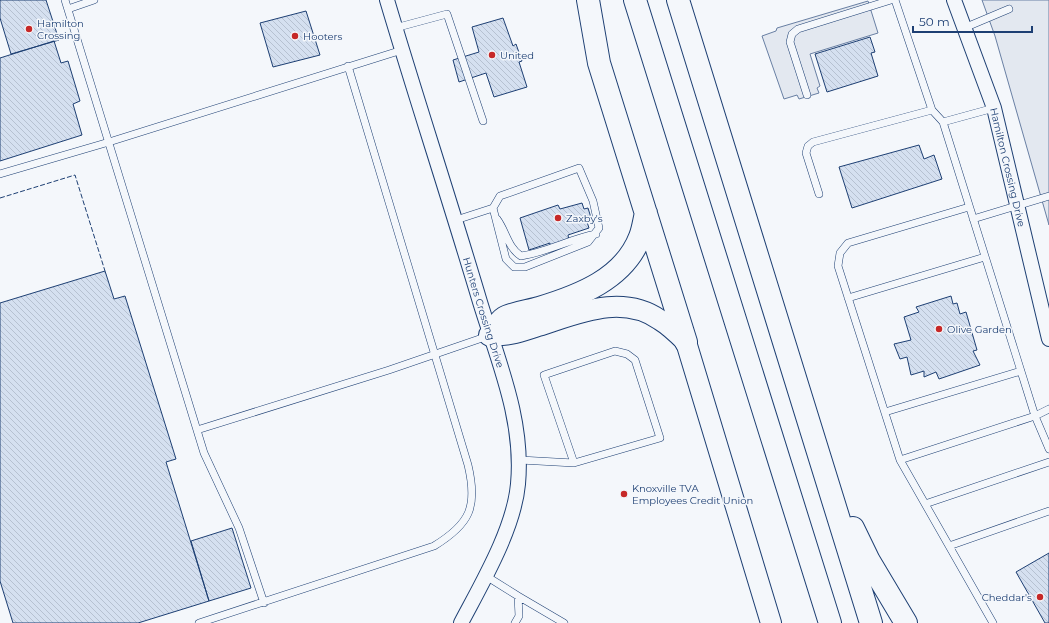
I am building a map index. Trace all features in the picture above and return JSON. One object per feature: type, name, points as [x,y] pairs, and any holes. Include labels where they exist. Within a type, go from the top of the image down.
[{"type":"highway","points":[[588,0],[599,63],[686,342]]},
{"type":"highway","points":[[635,0],[830,623]]},
{"type":"highway","points":[[678,0],[871,623]]},
{"type":"highway","points":[[490,335],[504,318],[569,299],[592,288],[616,272],[632,254],[640,237],[646,213]]},
{"type":"highway","points":[[825,473],[869,561],[906,623]]},
{"type":"main road","points":[[490,335],[508,336],[583,311],[605,307],[626,307],[645,311],[660,320],[686,342],[771,623]]},
{"type":"street","name":"Hunters Crossing Drive","points":[[387,0],[456,220],[511,402],[518,431],[520,460],[518,486],[512,514],[486,576],[461,623]]},
{"type":"street","name":"Hamilton Crossing Drive","points":[[954,0],[994,108],[1049,339]]},
{"type":"lane","points":[[65,0],[197,430],[212,474],[239,528],[264,603]]},
{"type":"lane","points":[[68,9],[94,0]]},
{"type":"lane","points":[[807,95],[790,42],[792,34],[798,29],[891,0]]},
{"type":"lane","points":[[895,0],[932,110],[943,122],[1035,416],[1049,449]]},
{"type":"lane","points":[[964,28],[1009,9]]},
{"type":"lane","points":[[395,28],[447,14],[483,121]]},
{"type":"lane","points":[[0,174],[108,142],[402,50]]},
{"type":"lane","points":[[199,623],[264,603],[434,546],[452,535],[466,520],[471,505],[473,486],[348,66]]},
{"type":"lane","points":[[943,122],[994,108]]},
{"type":"lane","points":[[819,194],[806,153],[808,146],[813,142],[932,110]]},
{"type":"lane","points":[[456,220],[493,208],[500,196],[579,168],[593,201],[599,228],[596,234],[588,242],[525,267],[514,267],[506,259],[493,208]]},
{"type":"lane","points":[[973,219],[1017,204],[1049,196]]},
{"type":"lane","points":[[969,207],[848,243],[840,253],[838,266],[900,460],[993,623]]},
{"type":"lane","points":[[495,217],[504,228],[514,252],[521,256],[538,253],[577,238],[596,234]]},
{"type":"lane","points":[[848,298],[985,258]]},
{"type":"lane","points":[[197,430],[434,355],[490,335]]},
{"type":"lane","points":[[520,460],[574,464],[660,438],[635,360],[627,354],[616,351],[544,376],[574,464]]},
{"type":"lane","points":[[885,412],[1021,371]]},
{"type":"lane","points":[[900,460],[1035,416],[1049,409]]},
{"type":"lane","points":[[925,504],[1049,462]]},
{"type":"lane","points":[[949,546],[1049,511]]},
{"type":"lane","points":[[486,576],[564,623]]},
{"type":"lane","points":[[515,623],[519,616],[518,596]]},
{"type":"shaded area","points":[[982,0],[1049,0],[1049,225],[995,36]]},
{"type":"shaded area","points":[[868,1],[878,33],[810,54],[820,86],[817,88],[819,93],[799,99],[797,95],[784,99],[762,36],[776,31],[777,28]]},
{"type":"building","name":"Hamilton Crossing","points":[[0,0],[46,0],[59,40],[11,54],[0,18]]},
{"type":"building","points":[[306,11],[320,55],[273,67],[260,23]]},
{"type":"building","points":[[503,18],[513,46],[516,44],[522,61],[519,62],[527,87],[494,97],[486,73],[459,82],[453,60],[479,52],[472,27]]},
{"type":"building","points":[[870,37],[875,52],[871,53],[878,76],[827,92],[815,54]]},
{"type":"building","points":[[54,41],[61,63],[68,61],[80,101],[73,104],[82,135],[0,161],[0,58]]},
{"type":"building","points":[[919,145],[924,159],[934,155],[942,179],[852,208],[839,167]]},
{"type":"building","points":[[582,203],[584,209],[588,208],[592,221],[587,222],[589,228],[568,235],[569,241],[550,247],[550,243],[529,250],[520,218],[558,205],[560,209]]},
{"type":"building","points":[[105,271],[114,299],[125,296],[176,459],[166,462],[209,601],[138,623],[13,623],[0,581],[0,303]]},
{"type":"building","name":"Olive Garden","points":[[951,296],[953,304],[957,303],[960,314],[966,312],[977,350],[973,351],[980,365],[939,379],[936,372],[924,377],[924,371],[911,375],[907,357],[900,359],[894,344],[911,340],[904,317],[919,312],[916,307]]},
{"type":"building","points":[[232,528],[251,588],[209,601],[191,541]]},
{"type":"building","name":"Cheddar's","points":[[1049,553],[1049,623],[1045,623],[1016,572]]},
{"type":"fence","points":[[0,198],[75,175],[105,271]]},
{"type":"place","name":"Hamilton Crossing","points":[[29,29]]},
{"type":"place","name":"Hooters","points":[[295,36]]},
{"type":"place","name":"United","points":[[492,55]]},
{"type":"place","name":"Zaxby's","points":[[558,218]]},
{"type":"place","name":"Olive Garden","points":[[939,329]]},
{"type":"place","name":"Knoxville TVA Employees Credit Union","points":[[624,494]]},
{"type":"place","name":"Cheddar's","points":[[1040,597]]}]
